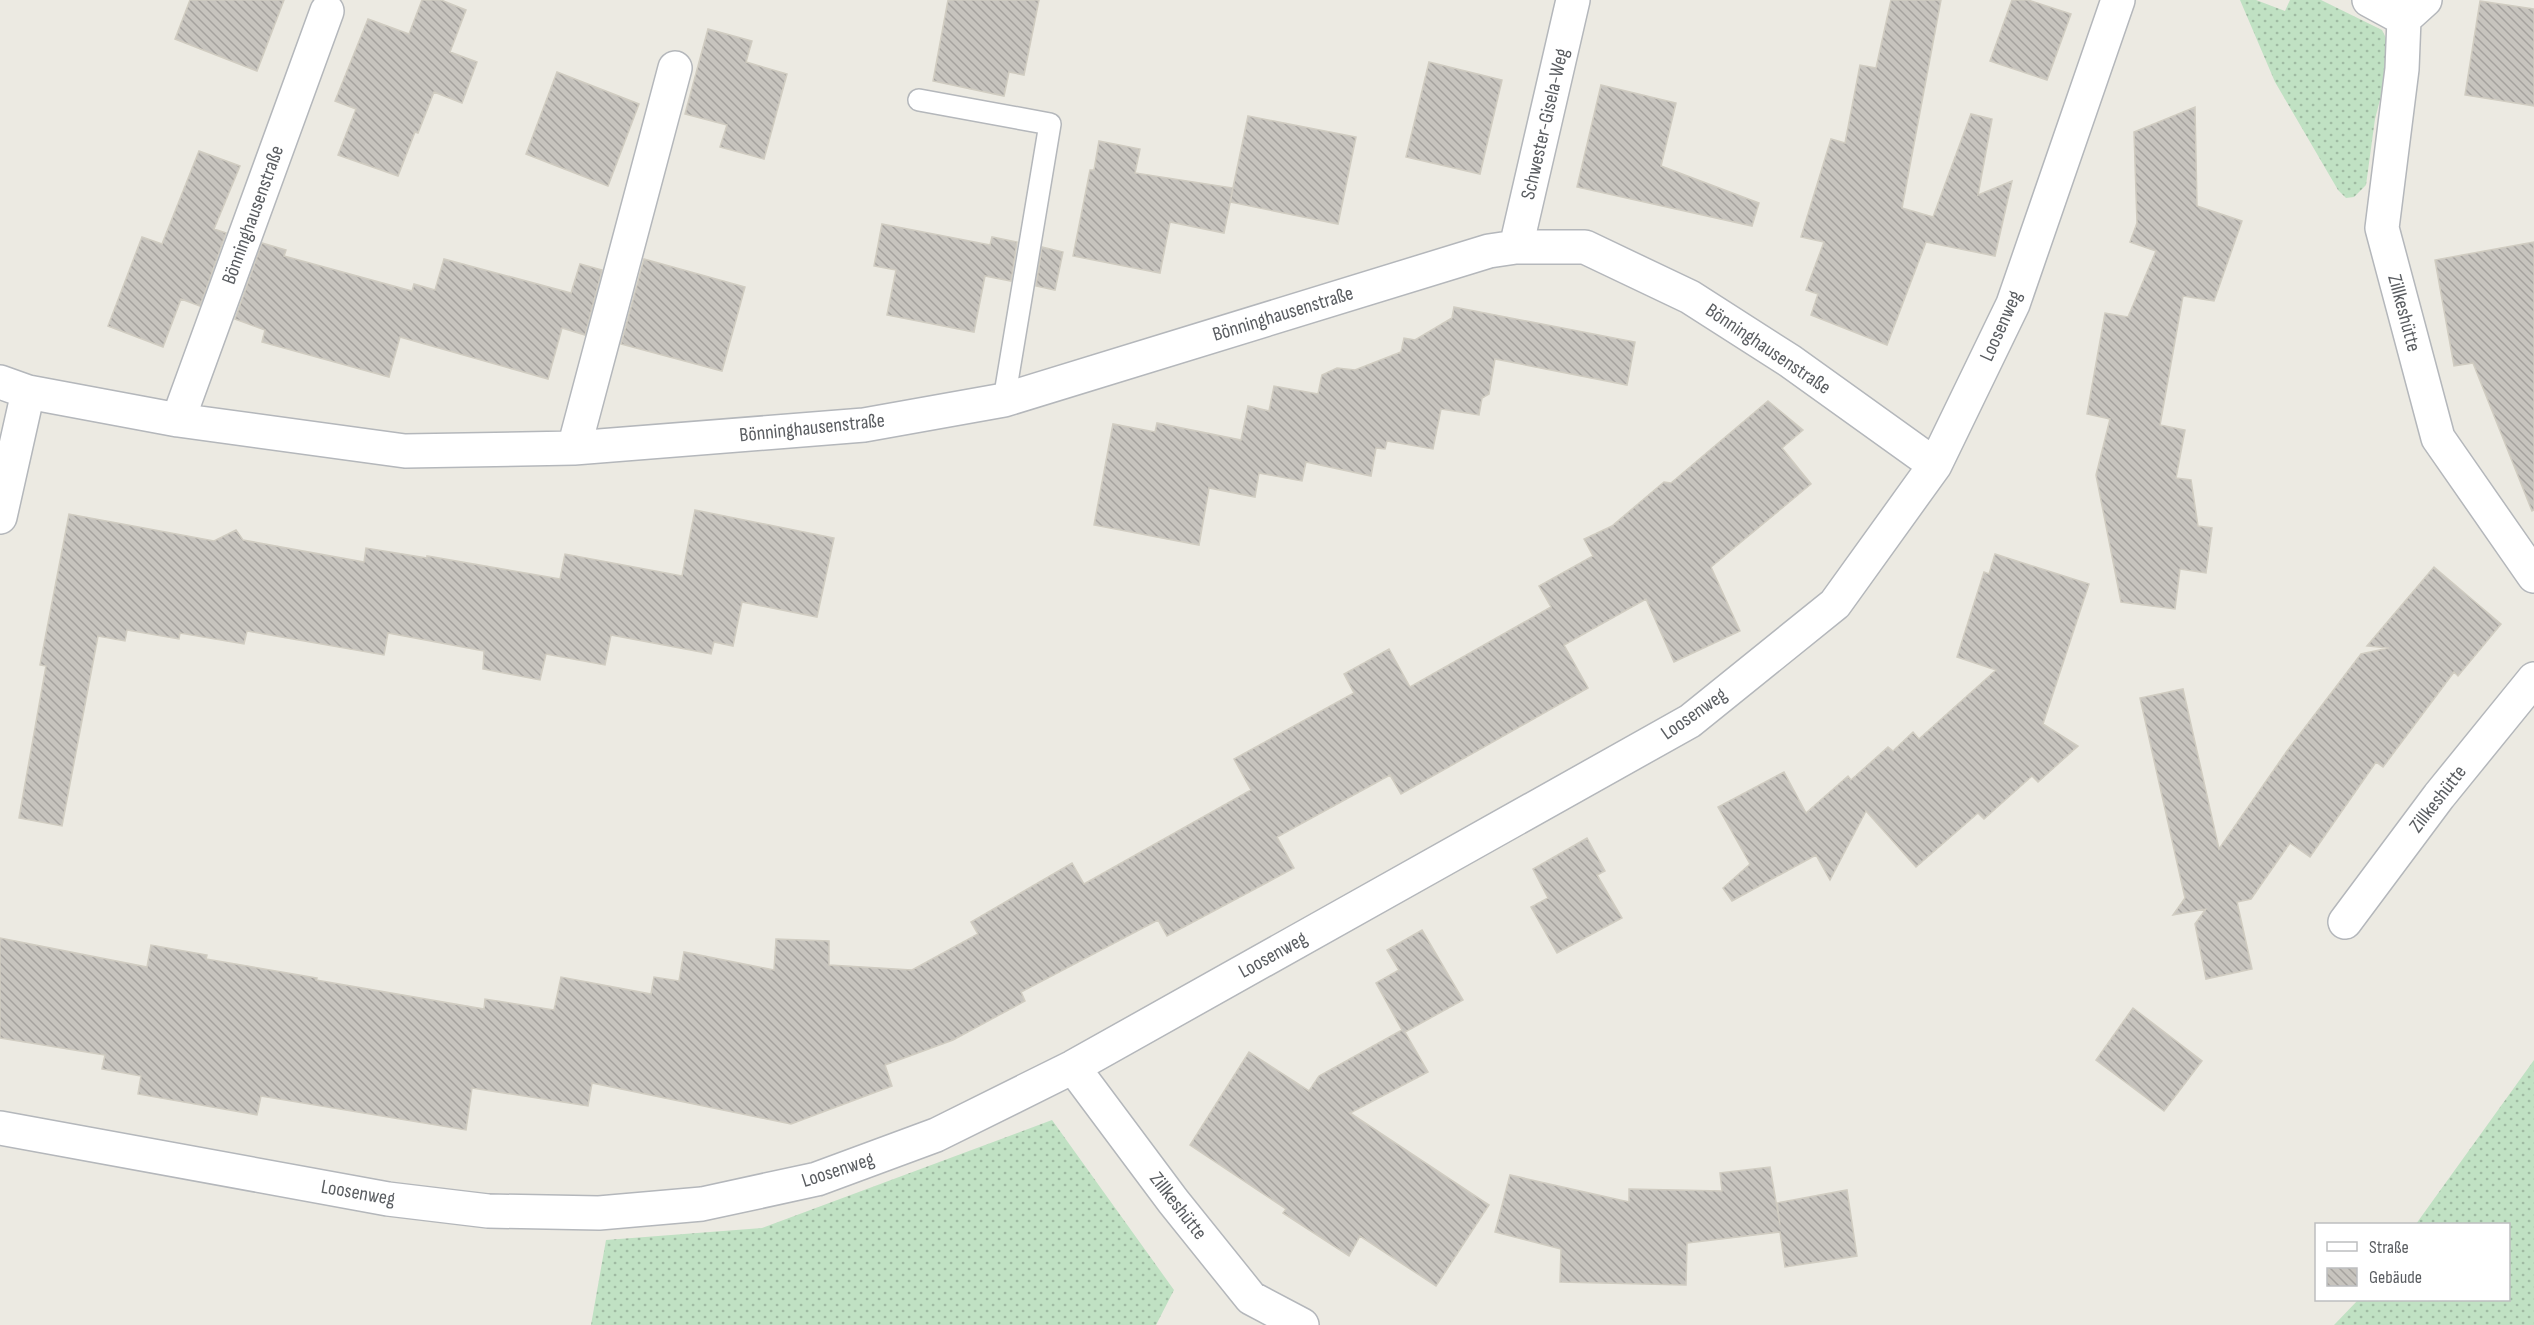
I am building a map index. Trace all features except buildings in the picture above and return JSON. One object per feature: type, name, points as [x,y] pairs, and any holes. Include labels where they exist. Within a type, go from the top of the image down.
[{"type":"street","name":"Schwester-Gisela-Weg","points":[[1516,247],[1573,0]]},
{"type":"street","name":"Loosenweg","points":[[0,1128],[388,1199],[488,1211],[599,1213],[702,1204],[817,1179],[936,1135],[1074,1067],[1690,722],[1835,604],[1935,465],[2013,304],[2118,0]]},
{"type":"street","name":"Zillkeshütte","points":[[2368,0],[2415,9],[2402,69],[2382,228],[2438,438],[2534,576]]},
{"type":"street","name":"Bönninghausenstraße","points":[[178,420],[327,11]]},
{"type":"street","points":[[574,448],[675,68]]},
{"type":"street","name":"Bönninghausenstraße","points":[[0,517],[14,387],[178,420],[405,451],[574,448],[864,425],[1004,400],[1489,251],[1516,247],[1585,247],[1690,297],[1790,361],[1935,465]]},
{"type":"street","name":"Zillkeshütte","points":[[2345,922],[2439,796],[2534,679]]},
{"type":"street","name":"Zillkeshütte","points":[[1074,1067],[1173,1202],[1251,1298],[1302,1325]]},
{"type":"lane","points":[[919,100],[1050,124],[1004,400]]},
{"type":"green space","points":[[2240,0],[2256,0],[2285,11],[2290,0],[2321,0],[2382,30],[2390,46],[2390,61],[2375,119],[2366,185],[2354,197],[2346,198],[2338,190],[2275,82]]},
{"type":"green space","points":[[2534,1060],[2534,1325],[2334,1325],[2357,1301],[2510,1301],[2510,1223],[2417,1223]]},
{"type":"green space","points":[[1052,1120],[1174,1290],[1156,1325],[591,1325],[606,1240],[762,1228]]}]
